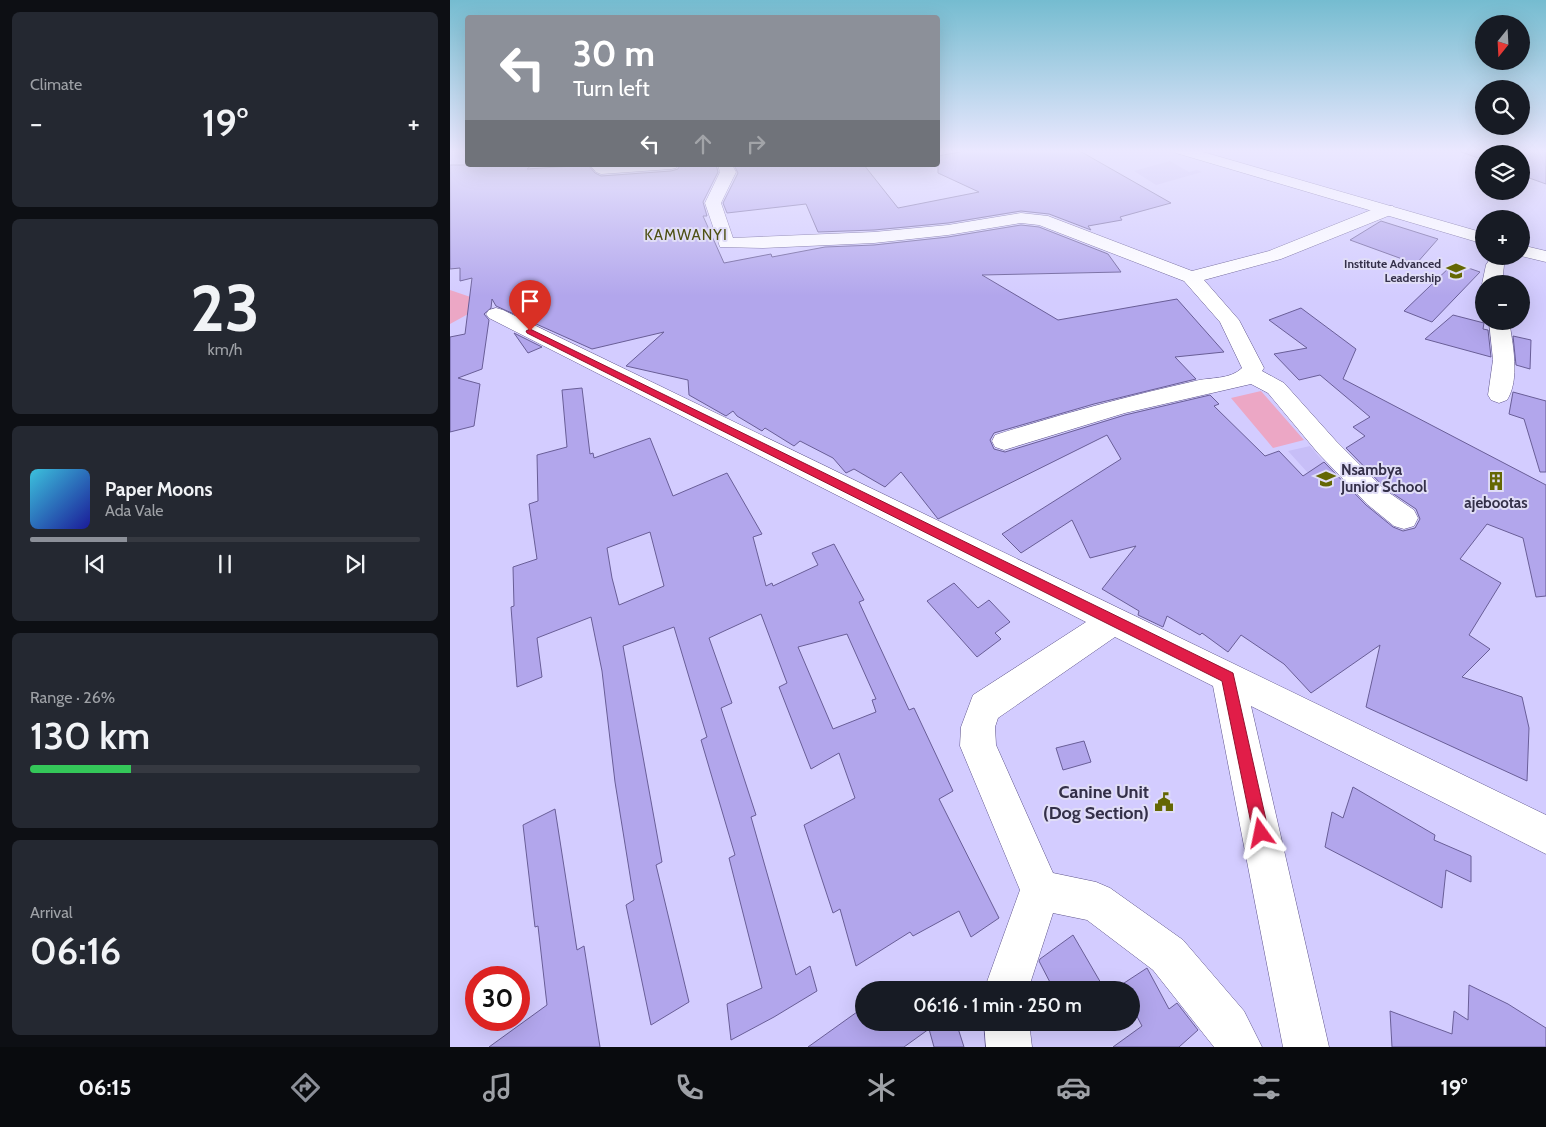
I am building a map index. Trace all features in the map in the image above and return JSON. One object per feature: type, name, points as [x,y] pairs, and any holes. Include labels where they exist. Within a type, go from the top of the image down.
[{"type":"street","points":[[715,199],[713,203],[726,243],[833,241],[940,230],[1021,218],[1042,220],[1190,277],[1229,320],[1246,352],[1252,368],[1251,374],[1245,379],[1206,385],[1096,411],[1004,440]]},
{"type":"street","points":[[1349,199],[1475,236]]},
{"type":"street","points":[[1190,277],[1228,270],[1275,255],[1387,210]]},
{"type":"street","points":[[1530,253],[1546,257]]},
{"type":"street","points":[[496,314],[1546,835]]},
{"type":"street","points":[[1499,395],[1504,360],[1500,330]]},
{"type":"street","points":[[1251,374],[1276,388],[1334,454],[1376,497],[1404,518]]},
{"type":"street","points":[[1009,981],[1040,890],[978,746],[978,727],[985,707],[1114,620]]},
{"type":"street","points":[[1228,677],[1306,1047]]},
{"type":"street","points":[[1040,890],[1096,902],[1168,955],[1228,1027],[1239,1047]]},
{"type":"street","points":[[1007,1031],[1009,1047]]},
{"type":"shaded area","points":[[450,290],[488,303],[450,324]]},
{"type":"shaded area","points":[[1261,391],[1304,440],[1273,448],[1231,398]]},
{"type":"shaded area","name":"Nsambya Junior School","points":[[1310,446],[1362,507],[1349,518],[1288,451]]},
{"type":"building","points":[[450,199],[705,199],[703,202],[707,216],[703,216],[724,263],[771,254],[772,257],[825,247],[874,245],[948,237],[1021,225],[1039,227],[1108,254],[1121,272],[982,275],[1058,320],[1177,299],[1224,352],[1175,357],[1196,379],[1094,404],[994,433],[990,440],[994,449],[1005,452],[1125,415],[1210,395],[1219,404],[1214,406],[1265,456],[1279,451],[1303,476],[1324,462],[1366,505],[1393,527],[1403,531],[1415,528],[1420,519],[1416,509],[1386,489],[1346,448],[1365,436],[1353,427],[1370,417],[1320,375],[1299,380],[1274,354],[1307,348],[1269,320],[1301,308],[1356,349],[1343,379],[1546,485],[1546,596],[1536,597],[1523,538],[1487,524],[1460,559],[1501,583],[1469,635],[1490,649],[1462,677],[1522,697],[1529,728],[1527,781],[1366,707],[1380,645],[1311,693],[1284,664],[1241,635],[1228,652],[1202,633],[1200,635],[1167,616],[1163,627],[1138,615],[1139,611],[1102,589],[1136,546],[1090,558],[1072,520],[1021,553],[1002,534],[1121,459],[1107,435],[938,519],[901,472],[885,487],[854,469],[846,473],[833,458],[800,441],[794,446],[765,428],[762,431],[737,416],[733,411],[726,416],[689,395],[688,380],[626,366],[664,332],[592,349],[496,306],[492,299],[491,308],[484,314],[489,320],[482,369],[458,378],[480,384],[474,426],[450,432],[450,337],[465,334],[472,278],[460,281],[460,268],[450,269]]},
{"type":"building","points":[[725,199],[891,199],[898,208],[944,199],[1164,199],[1171,203],[1120,217],[1122,220],[1088,226],[1091,230],[1049,214],[1021,211],[948,223],[874,230],[818,232],[806,204],[727,213],[723,203]]},
{"type":"building","points":[[1381,221],[1438,239],[1416,264],[1350,240]]},
{"type":"building","points":[[1454,263],[1480,272],[1475,275],[1432,322],[1404,311]]},
{"type":"building","points":[[1453,315],[1475,321],[1475,330],[1488,330],[1491,357],[1425,339]]},
{"type":"building","points":[[514,333],[542,347],[528,353]]},
{"type":"building","points":[[1513,336],[1531,340],[1530,369],[1516,365]]},
{"type":"building","points":[[582,388],[590,454],[593,453],[594,458],[650,438],[673,496],[727,473],[762,534],[753,537],[766,586],[772,583],[773,586],[818,565],[812,553],[834,544],[864,600],[859,602],[909,710],[914,708],[953,791],[939,799],[999,918],[971,937],[959,911],[913,936],[910,932],[856,966],[840,909],[833,913],[804,825],[855,798],[839,753],[811,769],[779,687],[787,683],[761,614],[709,638],[732,703],[721,708],[756,815],[751,817],[796,975],[810,966],[817,991],[731,1040],[727,1004],[762,988],[729,858],[735,855],[701,740],[707,737],[674,627],[623,646],[662,862],[656,865],[689,1002],[651,1025],[626,905],[634,900],[615,782],[602,671],[591,617],[537,638],[542,677],[517,687],[511,607],[514,606],[513,567],[537,559],[529,504],[538,501],[537,455],[567,447],[562,390]],"holes":[[[650,532],[664,586],[619,605],[607,548]],[[847,634],[876,699],[872,700],[876,712],[833,729],[798,647]]]},
{"type":"building","points":[[1513,392],[1546,401],[1546,472],[1540,472],[1524,419],[1509,414]]},
{"type":"building","points":[[954,583],[978,608],[989,600],[1010,622],[995,633],[1001,639],[977,657],[927,601]]},
{"type":"building","points":[[1084,741],[1091,762],[1063,770],[1056,748]]},
{"type":"building","points":[[1353,787],[1435,835],[1434,840],[1471,856],[1471,882],[1446,870],[1442,908],[1325,847],[1332,812],[1343,818]]},
{"type":"building","points":[[555,809],[577,950],[584,946],[600,1047],[489,1047],[511,1031],[530,1031],[530,1017],[547,1005],[538,926],[535,927],[523,825]]},
{"type":"building","points":[[1073,935],[1100,981],[1049,981],[1039,961]]},
{"type":"building","points":[[1147,968],[1169,1009],[1177,1003],[1198,1030],[1179,1047],[1113,1047],[1135,1031],[1140,1031],[1142,1026],[1140,1022],[1140,981],[1127,981]]},
{"type":"building","points":[[1469,985],[1508,1004],[1546,1028],[1546,1047],[1392,1047],[1390,1011],[1452,1034],[1454,1011],[1468,1020]]},
{"type":"building","points":[[855,1013],[855,1031],[926,1031],[904,1047],[808,1047]]},
{"type":"building","points":[[930,1031],[959,1031],[964,1047],[934,1047]]},
{"type":"place","name":"Institute Advanced Leadership","points":[[1456,271]]},
{"type":"place","name":"Nsambya Junior School","points":[[1326,479]]},
{"type":"place","name":"ajebootas","points":[[1496,481]]},
{"type":"place","name":"Canine Unit (Dog Section)","points":[[1164,802]]},
{"type":"district","name":"KAMWANYI","points":[[686,235]]},
{"type":"route","points":[[530,331],[633,384],[698,414],[1228,677],[1261,833]]}]
